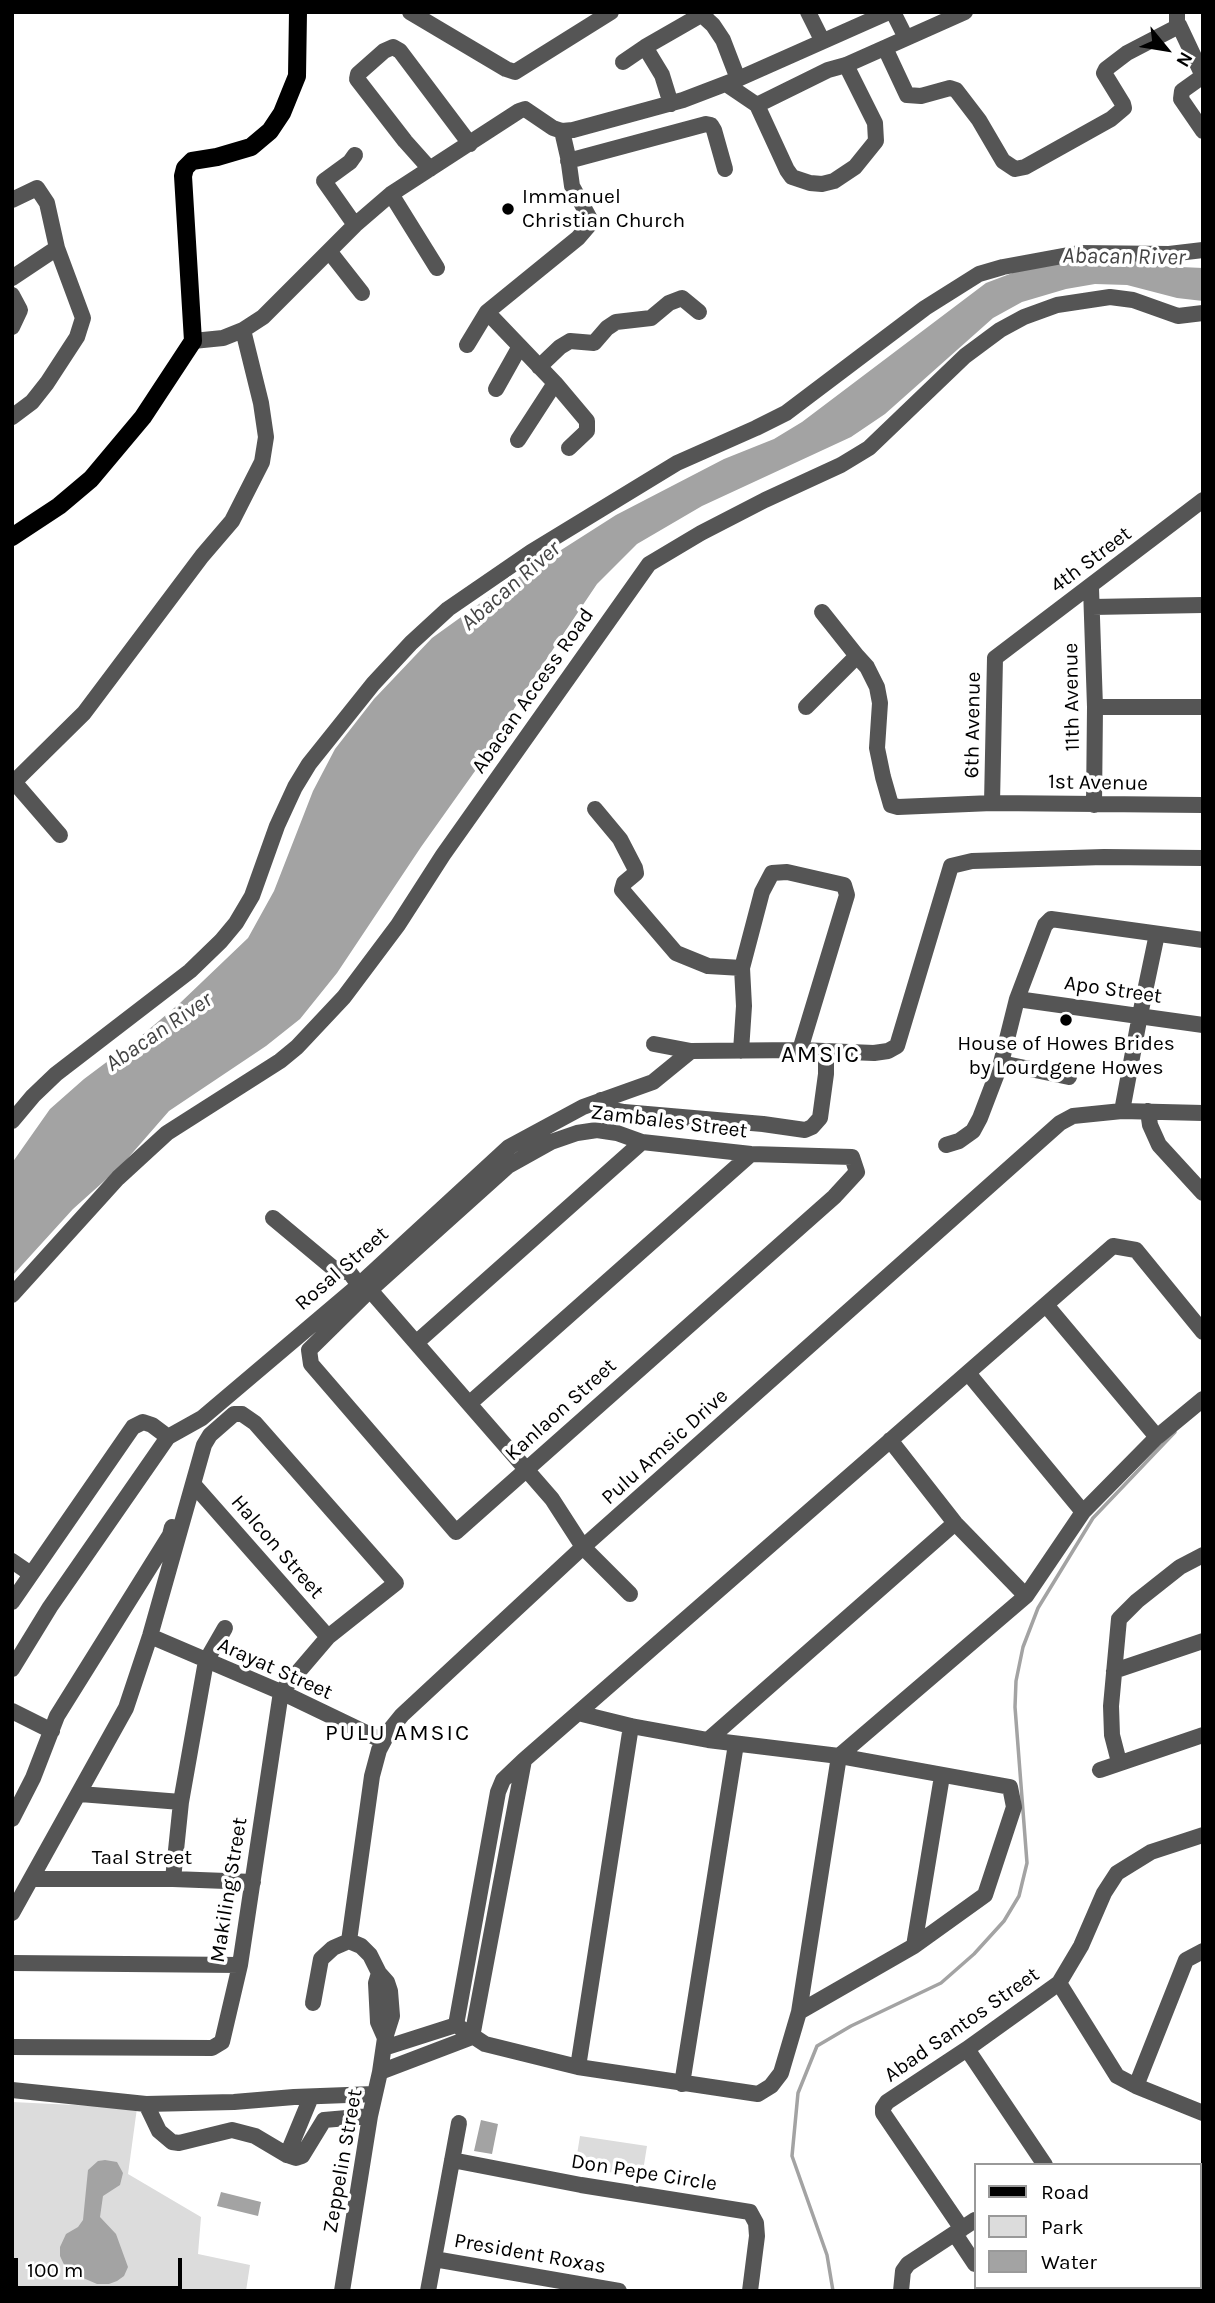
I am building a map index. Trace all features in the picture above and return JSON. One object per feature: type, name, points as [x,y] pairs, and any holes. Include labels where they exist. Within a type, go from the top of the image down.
[{"type":"main road","points":[[12,537],[59,506],[91,479],[143,417],[193,341],[183,176],[185,168],[192,161],[251,147],[270,131],[282,113],[297,76],[298,12]]},
{"type":"street","points":[[410,12],[515,72],[611,12]]},
{"type":"street","points":[[808,12],[822,40]]},
{"type":"street","points":[[193,341],[223,338],[243,330],[263,317],[355,225],[391,194],[519,111],[525,109],[562,131],[671,104],[732,82],[822,40],[891,12],[906,38]]},
{"type":"street","points":[[757,105],[828,70],[846,65],[965,12]]},
{"type":"street","points":[[623,62],[704,14],[723,40],[732,82],[757,105],[787,170],[792,177],[822,184],[834,181],[855,167],[876,141],[875,123],[846,65]]},
{"type":"street","points":[[885,48],[907,95],[921,96],[950,88],[957,90],[979,120],[1003,161],[1015,169],[1025,167],[1121,111],[1123,104],[1104,73],[1106,69],[1178,19],[1203,76],[1182,92],[1181,99],[1203,131]]},
{"type":"street","points":[[430,169],[357,79],[358,74],[384,51],[393,47],[400,51],[470,144]]},
{"type":"street","points":[[645,47],[662,75],[671,104]]},
{"type":"street","points":[[629,115],[642,141]]},
{"type":"street","points":[[568,161],[706,124],[711,125],[725,169]]},
{"type":"street","points":[[467,345],[487,312],[578,238],[590,224],[586,210],[572,186],[562,131]]},
{"type":"street","points":[[355,155],[350,162],[324,181],[355,225]]},
{"type":"street","points":[[12,200],[37,188],[47,202],[58,248],[83,318],[77,337],[47,383],[32,402],[12,417]]},
{"type":"street","points":[[391,194],[438,268]]},
{"type":"street","points":[[12,278],[58,248]]},
{"type":"street","points":[[12,1121],[56,1074],[190,971],[221,941],[236,923],[252,896],[277,826],[309,764],[373,684],[411,643],[448,609],[496,574],[677,463],[786,413],[954,289],[979,274],[1079,253],[1169,254],[1203,250]]},
{"type":"street","points":[[329,251],[362,293]]},
{"type":"street","points":[[12,295],[20,310],[12,327]]},
{"type":"street","name":"Abacan Access Road","points":[[12,1295],[118,1178],[157,1142],[177,1125],[233,1093],[280,1061],[298,1047],[337,1004],[398,925],[443,855],[649,564],[701,533],[765,500],[841,466],[869,448],[965,356],[1000,330],[1024,317],[1057,305],[1110,297],[1133,300],[1178,316],[1203,313]]},
{"type":"street","points":[[539,367],[570,341],[594,343],[616,322],[651,318],[669,303],[682,298],[699,312]]},
{"type":"street","points":[[487,312],[555,383],[589,425],[582,438],[569,448]]},
{"type":"street","points":[[60,835],[13,784],[84,713],[202,556],[232,521],[262,462],[266,437],[261,403],[243,330]]},
{"type":"street","points":[[496,389],[519,348]]},
{"type":"street","points":[[518,440],[555,383]]},
{"type":"street","name":"4th Street","points":[[1003,652],[1091,588],[1203,500]]},
{"type":"street","name":"11th Avenue","points":[[1091,588],[1095,707],[1094,805]]},
{"type":"street","points":[[1092,607],[1203,605]]},
{"type":"street","points":[[806,707],[857,656],[822,612]]},
{"type":"street","name":"6th Avenue","points":[[992,803],[995,658],[1003,652]]},
{"type":"street","name":"1st Avenue","points":[[857,656],[867,667],[877,687],[880,703],[877,748],[891,805],[1203,805]]},
{"type":"street","points":[[1095,707],[1203,707]]},
{"type":"street","points":[[595,808],[620,839],[635,869],[636,873],[624,883],[622,890],[677,953],[708,966],[742,968]]},
{"type":"street","points":[[654,1044],[691,1051],[888,1051],[897,1046],[951,866],[972,861],[1091,857],[1203,859]]},
{"type":"street","points":[[741,1051],[744,1006],[742,968],[762,892],[772,873],[787,872],[844,885],[847,895],[800,1050]]},
{"type":"street","points":[[946,1145],[959,1141],[973,1131],[1001,1063],[1017,999],[1045,925],[1051,919],[1203,940]]},
{"type":"street","points":[[1122,1111],[1157,934]]},
{"type":"street","name":"Apo Street","points":[[1017,999],[1203,1025]]},
{"type":"street","name":"Rosal Street","points":[[12,1669],[50,1607],[168,1437],[202,1418],[365,1288],[509,1147],[601,1100],[653,1082],[691,1051]]},
{"type":"street","points":[[601,1100],[614,1110],[624,1112],[804,1130],[812,1127],[820,1118],[826,1051]]},
{"type":"street","points":[[1001,1063],[1069,1077]]},
{"type":"street","name":"Pulu Amsic Drive","points":[[349,1941],[372,1776],[383,1741],[402,1716],[583,1547],[1060,1123],[1073,1116],[1122,1111],[1203,1114]]},
{"type":"street","points":[[1148,1111],[1150,1125],[1159,1145],[1203,1193]]},
{"type":"street","name":"Zambales Street","points":[[310,1350],[365,1288],[508,1166],[551,1143],[577,1133],[597,1130],[617,1133],[642,1142],[751,1154],[852,1157]]},
{"type":"street","points":[[417,1342],[642,1142]]},
{"type":"street","points":[[470,1403],[751,1154]]},
{"type":"street","name":"Kanlaon Street","points":[[310,1350],[311,1364],[456,1532],[850,1182],[857,1172],[852,1157]]},
{"type":"street","points":[[273,1218],[332,1268],[350,1273],[417,1342],[552,1499],[583,1547],[630,1594]]},
{"type":"street","points":[[456,2025],[498,1791],[503,1780],[524,1760],[1113,1246],[1136,1250],[1203,1332]]},
{"type":"street","points":[[1046,1305],[1157,1437]]},
{"type":"street","points":[[968,1373],[1083,1512]]},
{"type":"street","points":[[456,2025],[485,2044],[578,2067],[758,2094],[771,2086],[781,2073],[799,2011],[839,1756],[1026,1596],[1083,1512],[1157,1437],[1203,1399]]},
{"type":"street","points":[[12,1913],[126,1709],[150,1636],[200,1458],[210,1434],[234,1414],[242,1414],[255,1423],[396,1583],[328,1637],[281,1692]]},
{"type":"street","points":[[12,1819],[33,1777],[57,1716],[170,1535],[202,1418]]},
{"type":"street","points":[[12,1602],[133,1427],[143,1422],[152,1424],[168,1437]]},
{"type":"street","points":[[890,1440],[955,1523],[1026,1596]]},
{"type":"street","name":"Halcon Street","points":[[194,1485],[328,1637]]},
{"type":"street","points":[[708,1740],[955,1523]]},
{"type":"street","points":[[1119,1762],[1112,1735],[1111,1706],[1119,1619],[1180,1567],[1203,1555]]},
{"type":"street","points":[[12,1561],[31,1574]]},
{"type":"street","points":[[173,1879],[181,1802],[206,1661],[225,1628]]},
{"type":"street","name":"Arayat Street","points":[[150,1636],[281,1692],[383,1741]]},
{"type":"street","points":[[1114,1671],[1203,1640]]},
{"type":"street","name":"Makiling Street","points":[[12,2047],[212,2048],[222,2042],[240,1965],[281,1692]]},
{"type":"street","points":[[12,1711],[52,1731]]},
{"type":"street","points":[[578,1713],[708,1740],[839,1756],[1010,1787],[1014,1807],[985,1895],[914,1946],[799,2011]]},
{"type":"street","points":[[578,2067],[631,1726]]},
{"type":"street","points":[[1100,1770],[1203,1735]]},
{"type":"street","points":[[682,2084],[736,1744]]},
{"type":"street","points":[[472,2037],[524,1760]]},
{"type":"street","points":[[914,1946],[942,1776]]},
{"type":"street","points":[[80,1794],[181,1802]]},
{"type":"street","name":"Abad Santos Street","points":[[964,2228],[883,2113],[883,2108],[887,2102],[1059,1983],[1081,1946],[1104,1893],[1117,1873],[1151,1852],[1203,1835]]},
{"type":"street","name":"Taal Street","points":[[31,1879],[253,1882]]},
{"type":"street","points":[[313,2003],[321,1959],[333,1948],[349,1941]]},
{"type":"street","name":"Zeppelin Street","points":[[342,2291],[374,2094],[384,2043],[393,2016],[387,1982],[370,1955],[361,1946],[349,1941]]},
{"type":"street","points":[[1136,2086],[1186,1960],[1203,1951]]},
{"type":"street","points":[[12,1963],[240,1965]]},
{"type":"street","points":[[1059,1983],[1117,2076],[1203,2113]]},
{"type":"street","points":[[384,2043],[429,2034],[456,2025]]},
{"type":"street","points":[[429,2034],[437,2050]]},
{"type":"street","points":[[380,2072],[472,2037]]},
{"type":"street","points":[[967,2049],[1044,2163]]},
{"type":"street","points":[[12,2090],[146,2104],[374,2094]]},
{"type":"street","points":[[286,2155],[311,2097]]},
{"type":"street","points":[[146,2104],[159,2131],[172,2142],[179,2143],[232,2130],[255,2136],[296,2158],[302,2156],[324,2120],[370,2116]]},
{"type":"street","points":[[428,2291],[459,2123]]},
{"type":"street","name":"Don Pepe Circle","points":[[452,2160],[581,2185],[750,2212],[757,2223],[750,2291]]},
{"type":"street","points":[[901,2291],[903,2271],[908,2264],[964,2228],[974,2261]]},
{"type":"street","name":"President Roxas","points":[[433,2259],[533,2283],[619,2291]]},
{"type":"green space","points":[[12,2102],[137,2108],[128,2174],[201,2217],[198,2254],[250,2265],[246,2291],[12,2291]]},
{"type":"green space","points":[[580,2136],[647,2146],[642,2177],[575,2167]]},
{"type":"water","name":"Abacan River","points":[[1109,256],[1159,266],[1203,268],[1203,301],[1177,298],[1127,285],[1095,284],[1022,302],[993,318],[885,414],[851,437],[702,506],[637,544],[597,584],[480,764],[337,973],[300,1019],[266,1046],[169,1111],[121,1166],[73,1209],[12,1276],[12,1163],[50,1109],[180,1003],[248,938],[274,891],[313,791],[335,749],[374,699],[432,638],[500,589],[616,515],[724,459],[774,439],[802,422],[986,283],[1023,269]]},
{"type":"water","points":[[481,2120],[498,2124],[492,2154],[474,2151]]},
{"type":"water","points":[[98,2161],[117,2162],[123,2173],[120,2185],[103,2196],[100,2217],[116,2234],[128,2267],[124,2276],[117,2281],[97,2284],[67,2271],[60,2256],[60,2247],[66,2234],[78,2227],[83,2220],[88,2170]]},
{"type":"water","points":[[221,2192],[261,2202],[258,2216],[217,2206]]},
{"type":"waterway","points":[[833,2291],[827,2255],[792,2156],[798,2093],[817,2046],[851,2026],[941,1983],[974,1954],[1004,1921],[1019,1896],[1027,1863],[1015,1707],[1016,1681],[1023,1647],[1038,1608],[1093,1518],[1175,1432]]},
{"type":"place","name":"Immanuel Christian Church","points":[[508,209]]},
{"type":"place","name":"House of Howes Brides by Lourdgene Howes","points":[[1066,1020]]},
{"type":"district","name":"AMSIC","points":[[821,1055]]},
{"type":"district","name":"PULU AMSIC","points":[[398,1733]]}]
